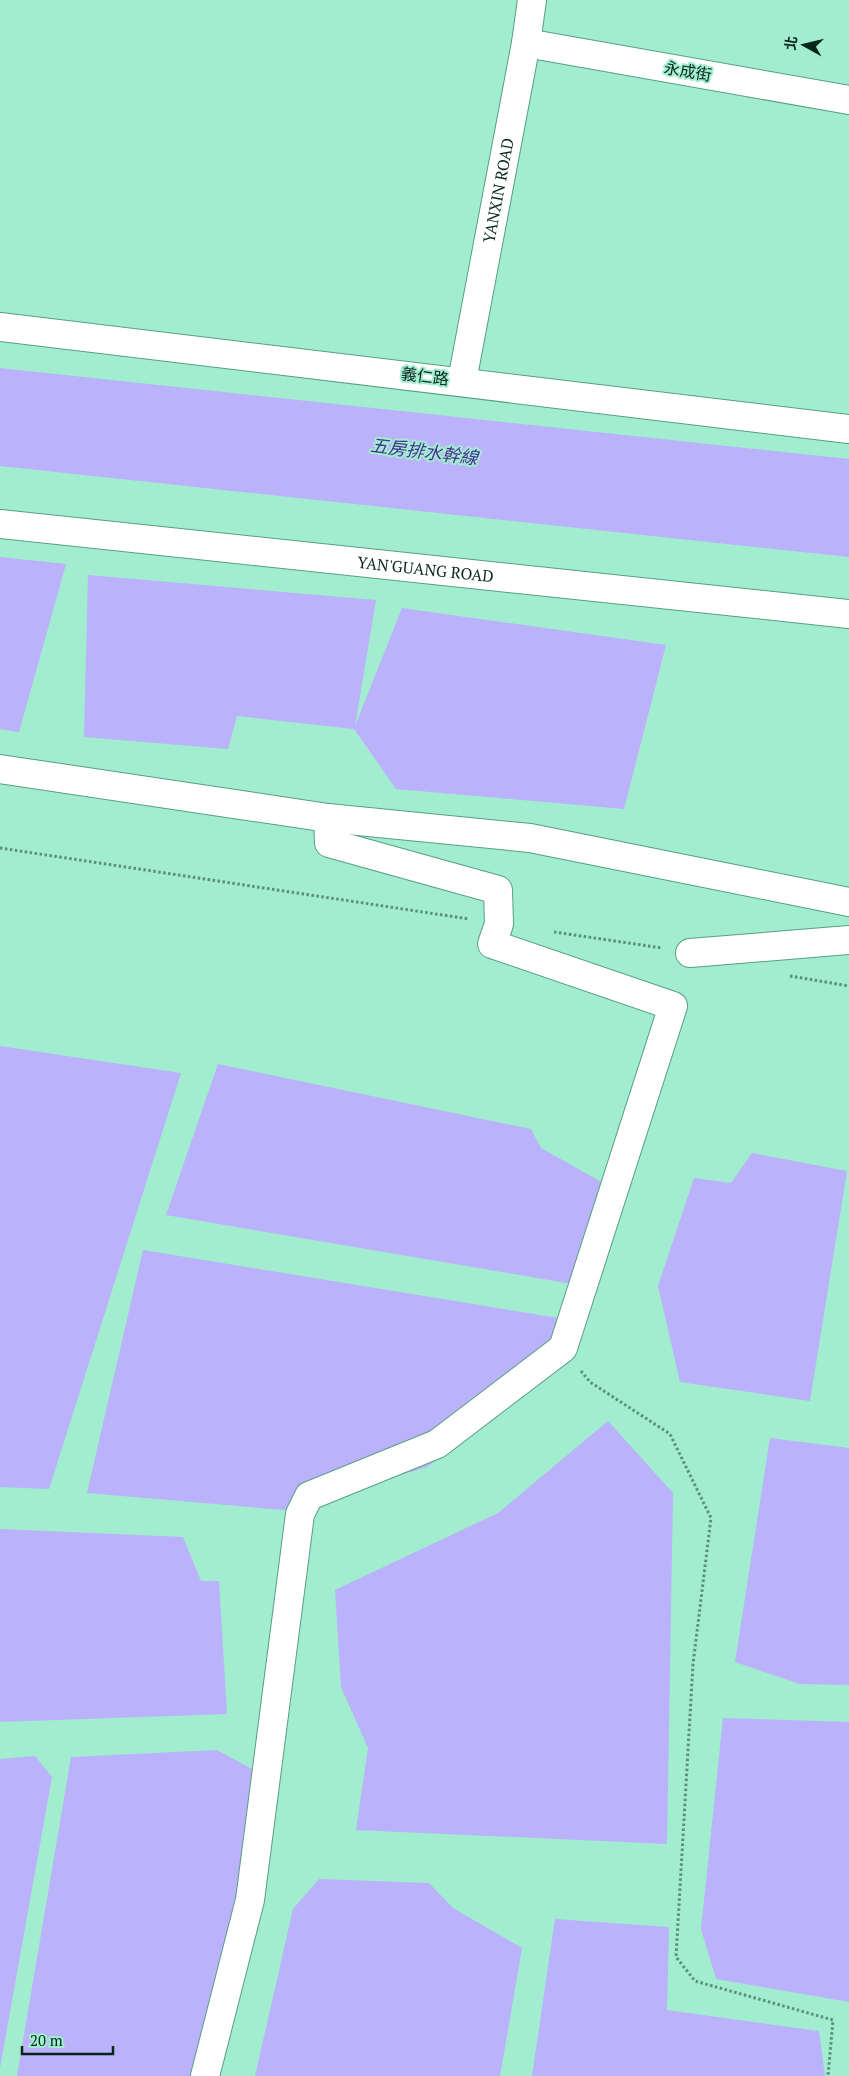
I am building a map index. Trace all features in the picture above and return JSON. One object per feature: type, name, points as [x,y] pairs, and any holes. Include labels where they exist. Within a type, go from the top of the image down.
[{"type":"street","name":"YANXIN ROAD","points":[[462,381],[526,43],[532,0]]},
{"type":"street","name":"永成街","points":[[526,43],[849,100]]},
{"type":"street","name":"義仁路","points":[[0,327],[849,429]]},
{"type":"street","name":"YAN'GUANG ROAD","points":[[0,524],[849,614]]},
{"type":"street","points":[[0,769],[328,818],[530,838],[849,902]]},
{"type":"street","points":[[205,2076],[250,1900],[300,1514],[310,1496],[436,1444],[563,1348],[673,1006],[492,944],[499,924],[498,890],[328,843],[328,818]]},
{"type":"street","points":[[690,953],[849,940]]},
{"type":"path","points":[[0,848],[385,906]]},
{"type":"path","points":[[563,1348],[590,1382],[670,1434],[711,1518],[693,1664],[676,1957],[695,1981],[833,2020],[828,2076]]},
{"type":"water","name":"五房排水幹線","points":[[0,368],[849,459],[849,557],[0,466]]},
{"type":"water","points":[[0,557],[66,564],[19,732],[0,729]]},
{"type":"water","points":[[88,575],[376,600],[355,726],[402,608],[666,645],[624,809],[396,789],[354,729],[237,716],[228,749],[84,737]]},
{"type":"water","points":[[0,1046],[181,1073],[49,1489],[0,1487]]},
{"type":"water","points":[[218,1064],[531,1129],[541,1148],[614,1189],[590,1287],[166,1215]]},
{"type":"water","points":[[752,1153],[847,1171],[810,1401],[680,1382],[658,1286],[694,1178],[731,1183]]},
{"type":"water","points":[[143,1250],[571,1320],[523,1393],[427,1467],[284,1510],[87,1493]]},
{"type":"water","points":[[608,1421],[673,1493],[667,1844],[356,1830],[368,1748],[341,1687],[335,1590],[498,1513]]},
{"type":"water","points":[[770,1438],[849,1448],[849,1685],[800,1684],[735,1662]]},
{"type":"water","points":[[0,1529],[183,1537],[201,1581],[219,1581],[227,1714],[0,1722]]},
{"type":"water","points":[[723,1718],[849,1722],[849,2002],[716,1979],[701,1929]]},
{"type":"water","points":[[217,1750],[263,1775],[201,2076],[17,2076],[71,1757]]},
{"type":"water","points":[[35,1756],[52,1777],[0,2068],[0,1759]]},
{"type":"water","points":[[319,1879],[429,1883],[453,1908],[522,1948],[500,2076],[255,2076],[293,1909]]},
{"type":"water","points":[[555,1919],[669,1927],[667,2010],[819,2031],[825,2076],[532,2076]]}]
